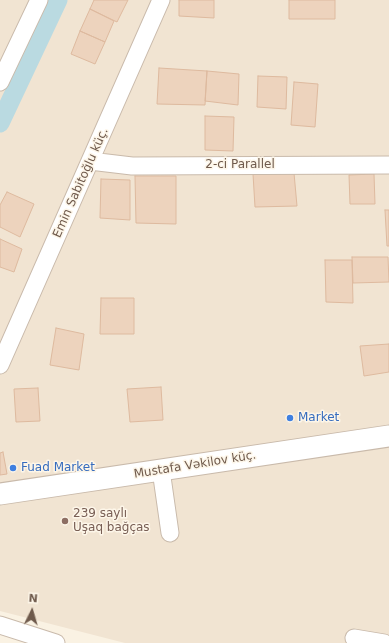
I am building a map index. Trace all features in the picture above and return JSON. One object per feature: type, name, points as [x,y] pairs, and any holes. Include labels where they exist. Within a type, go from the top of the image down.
[{"type":"street","points":[[0,82],[39,0]]},
{"type":"street","name":"Emin Sabitoğlu küç.","points":[[0,365],[161,0]]},
{"type":"street","name":"2-ci Parallel","points":[[90,161],[132,166],[389,164]]},
{"type":"street","name":"Mustafa Vəkilov küç.","points":[[0,494],[389,436]]},
{"type":"street","points":[[161,470],[170,533]]},
{"type":"street","points":[[0,625],[56,643]]},
{"type":"street","points":[[354,638],[384,643]]},
{"type":"shaded area","points":[[0,0],[389,0],[389,643],[125,643],[0,611]]},
{"type":"building","points":[[94,0],[128,0],[117,22],[90,9]]},
{"type":"building","points":[[179,0],[214,0],[214,18],[179,16]]},
{"type":"building","points":[[289,0],[335,0],[335,19],[289,19]]},
{"type":"building","points":[[90,9],[114,21],[105,42],[80,31]]},
{"type":"building","points":[[80,31],[105,42],[95,64],[71,54]]},
{"type":"building","points":[[159,68],[207,71],[205,105],[157,104]]},
{"type":"building","points":[[207,71],[239,74],[238,105],[205,101]]},
{"type":"building","points":[[258,76],[287,77],[286,109],[257,107]]},
{"type":"building","points":[[294,82],[318,84],[315,127],[291,125]]},
{"type":"building","points":[[205,116],[234,117],[233,151],[205,150]]},
{"type":"building","points":[[294,173],[297,206],[255,207],[253,174]]},
{"type":"building","points":[[374,174],[375,204],[350,204],[349,175]]},
{"type":"building","points":[[135,176],[176,176],[176,224],[136,223]]},
{"type":"building","points":[[101,179],[130,180],[130,220],[100,218]]},
{"type":"building","points":[[7,192],[34,204],[20,237],[0,227],[0,205]]},
{"type":"building","points":[[385,210],[389,210],[389,246],[387,246]]},
{"type":"building","points":[[0,239],[22,249],[14,272],[0,267]]},
{"type":"building","points":[[352,257],[388,257],[389,282],[353,283]]},
{"type":"building","points":[[325,260],[352,260],[353,303],[326,302]]},
{"type":"building","points":[[101,298],[134,298],[134,334],[100,334]]},
{"type":"building","points":[[56,328],[84,334],[79,370],[50,365]]},
{"type":"building","points":[[389,344],[389,372],[364,376],[360,346]]},
{"type":"building","points":[[161,387],[163,420],[130,422],[127,389]]},
{"type":"building","points":[[38,388],[40,421],[16,422],[14,389]]},
{"type":"building","points":[[3,452],[7,474],[0,475],[0,453]]},
{"type":"waterway","points":[[0,123],[58,0]]},
{"type":"place","name":"Market","points":[[290,418]]},
{"type":"place","name":"Fuad Market","points":[[13,468]]},
{"type":"place","name":"239 saylı Uşaq bağças","points":[[65,521]]}]
